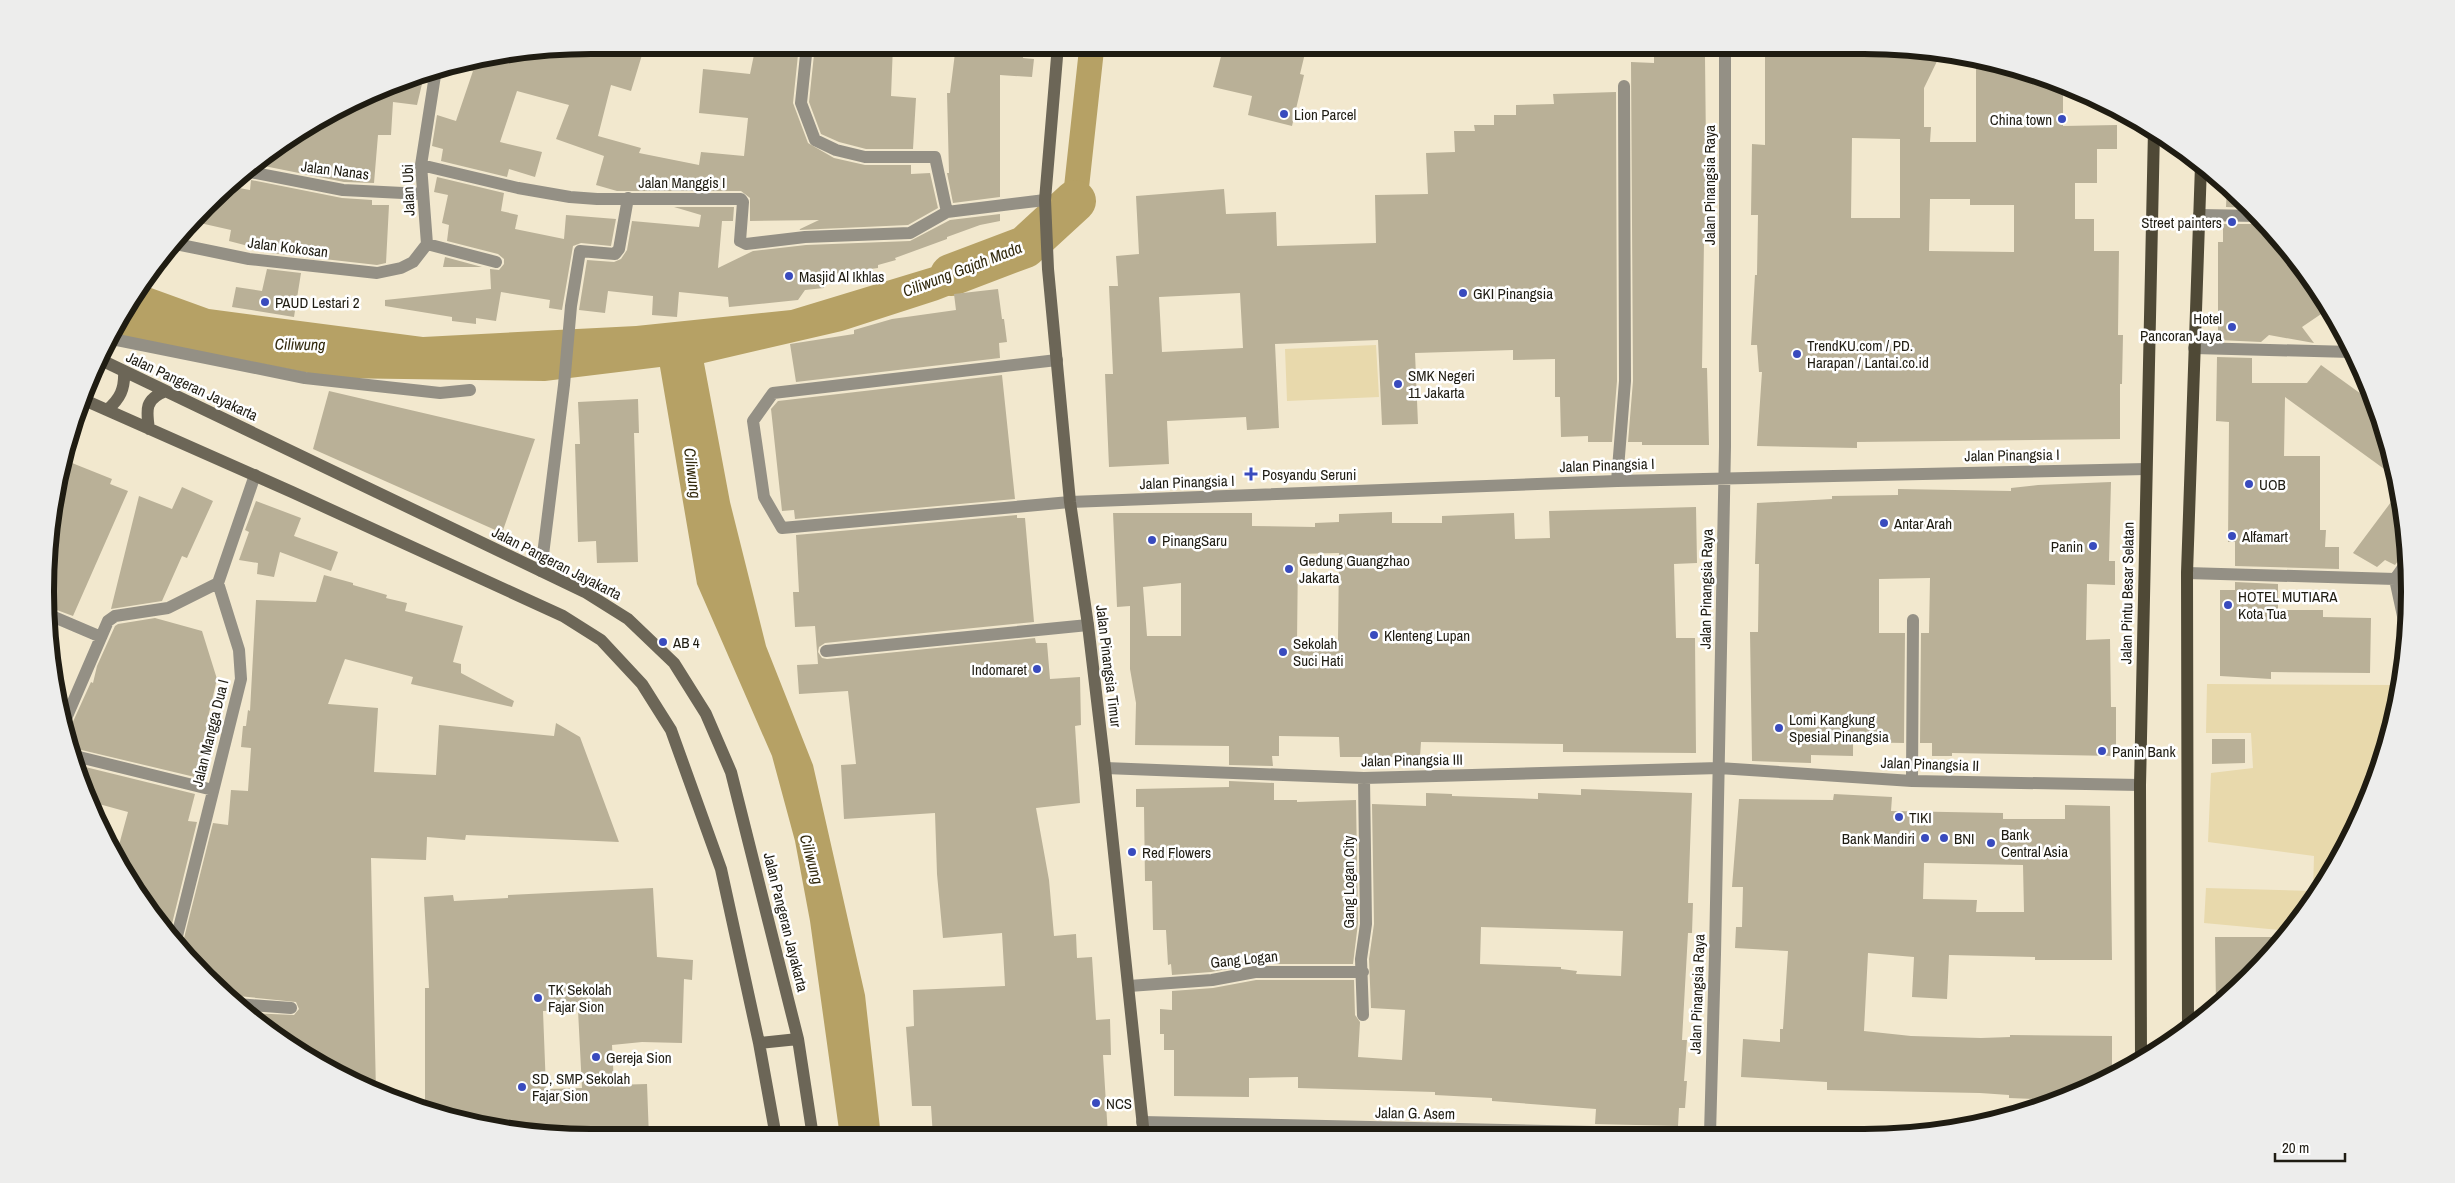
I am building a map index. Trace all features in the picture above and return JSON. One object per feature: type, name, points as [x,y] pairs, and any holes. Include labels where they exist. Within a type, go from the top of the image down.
[{"type":"main road","name":"Jalan Pinangsia Timur","points":[[1057,54],[1045,200],[1048,269],[1070,502],[1088,625],[1105,768],[1143,1129]]},
{"type":"main road","name":"Jalan Pintu Besar Selatan","points":[[2141,1052],[2140,785],[2154,139]]},
{"type":"main road","points":[[2188,1020],[2187,573],[2201,173]]},
{"type":"main road","name":"Jalan Pangeran Jayakarta","points":[[105,362],[585,592],[628,618],[674,662],[706,714],[731,772],[798,1039],[812,1129]]},
{"type":"main road","points":[[107,410],[121,396],[124,384],[124,371]]},
{"type":"main road","points":[[149,429],[148,405],[155,396],[166,391]]},
{"type":"main road","points":[[89,402],[255,475],[563,616],[601,640],[642,684],[671,730],[721,868],[760,1043],[775,1129]]},
{"type":"main road","points":[[760,1043],[798,1039]]},
{"type":"street","points":[[806,54],[801,103],[815,140],[836,150],[865,157],[935,157],[948,212]]},
{"type":"street","name":"Jalan Pinangsia Raya","points":[[1710,1129],[1724,478],[1725,54]]},
{"type":"street","name":"Jalan Ubi","points":[[427,244],[421,165],[434,77]]},
{"type":"street","points":[[1616,481],[1625,381],[1624,86]]},
{"type":"street","name":"Jalan Manggis I","points":[[421,165],[509,186],[570,197],[597,199],[741,199],[743,202],[740,241],[746,244],[805,237],[910,233],[948,212],[1045,200]]},
{"type":"street","name":"Jalan Nanas","points":[[254,173],[343,190],[422,194]]},
{"type":"street","points":[[540,571],[564,385],[571,306],[580,251],[615,254],[619,249],[628,198]]},
{"type":"street","points":[[2199,215],[2248,216]]},
{"type":"street","points":[[427,244],[496,262]]},
{"type":"street","name":"Jalan Kokosan","points":[[181,245],[249,259],[377,273],[401,268],[413,262],[427,244]]},
{"type":"street","points":[[117,340],[306,378],[440,393],[470,390]]},
{"type":"street","points":[[2194,348],[2345,352]]},
{"type":"street","name":"Jalan Pinangsia I","points":[[1057,360],[773,393],[754,421],[764,497],[782,528],[1070,502],[1616,481],[2146,469]]},
{"type":"street","points":[[68,713],[108,621],[115,616],[168,608],[218,583],[255,475]]},
{"type":"street","points":[[2394,579],[2400,571]]},
{"type":"street","points":[[2187,573],[2394,579]]},
{"type":"street","points":[[2394,579],[2401,607]]},
{"type":"street","name":"Jalan Mangga Dua I","points":[[177,934],[241,679],[239,650],[218,583]]},
{"type":"street","points":[[55,618],[100,637]]},
{"type":"street","points":[[1912,781],[1913,620]]},
{"type":"street","points":[[826,651],[1088,625]]},
{"type":"street","points":[[80,757],[213,790]]},
{"type":"street","name":"Jalan Pinangsia III","points":[[1105,768],[1364,778],[1719,768]]},
{"type":"street","name":"Jalan Pinangsia II","points":[[1719,768],[1912,781],[2140,785]]},
{"type":"street","name":"Gang Logan City","points":[[1363,1015],[1361,959],[1366,924],[1364,778]]},
{"type":"street","name":"Gang Logan","points":[[1128,986],[1212,980],[1255,972],[1362,972]]},
{"type":"street","points":[[248,1005],[291,1008]]},
{"type":"street","name":"Jalan G. Asem","points":[[1142,1122],[1460,1129]]},
{"type":"shaded area","points":[[1376,345],[1379,397],[1287,401],[1285,349]]},
{"type":"shaded area","points":[[2207,684],[2393,685],[2383,731],[2360,797],[2346,829],[2313,886],[2314,856],[2208,842],[2211,773],[2253,768],[2251,733],[2206,733]]},
{"type":"shaded area","points":[[2206,888],[2310,891],[2281,930],[2204,923]]},
{"type":"water","name":"Ciliwung","points":[[1005,245],[1007,273],[938,300],[842,331],[704,363],[730,502],[766,646],[813,765],[865,995],[880,1129],[839,1129],[810,921],[795,841],[772,756],[697,584],[660,367],[545,381],[333,378],[119,335],[148,287],[209,309],[423,337],[636,326],[791,310]]},
{"type":"building","points":[[642,54],[631,91],[611,85],[598,136],[641,148],[639,153],[699,165],[701,152],[744,156],[748,118],[699,113],[703,69],[750,74],[754,54],[798,54],[793,103],[808,143],[834,158],[865,165],[911,165],[911,174],[930,173],[938,208],[908,225],[798,230],[819,220],[750,221],[750,198],[741,191],[617,191],[596,185],[604,156],[556,139],[569,105],[517,91],[500,142],[542,152],[535,177],[509,169],[507,177],[441,161],[443,149],[432,146],[437,115],[456,121],[473,71],[465,69],[521,58],[556,55]]},
{"type":"building","points":[[814,54],[893,54],[891,96],[916,98],[913,149],[866,149],[839,142],[821,134],[809,102]]},
{"type":"building","points":[[955,54],[1023,54],[1023,58],[1034,59],[1032,77],[1000,75],[1000,197],[953,203],[947,173],[949,173],[947,93],[950,93]]},
{"type":"building","points":[[1222,54],[1305,54],[1300,74],[1304,75],[1292,126],[1248,115],[1252,96],[1213,87]]},
{"type":"building","points":[[1765,54],[1864,54],[1938,59],[1924,88],[1924,127],[1931,127],[1930,142],[1976,142],[1976,66],[2036,82],[2063,93],[2063,126],[2117,125],[2117,149],[2097,149],[2097,183],[2075,183],[2075,219],[2094,219],[2094,251],[2119,251],[2118,335],[2123,335],[2122,384],[2120,384],[2120,439],[1857,442],[1857,448],[1757,446],[1762,372],[1759,372],[1757,345],[1751,345],[1755,275],[1757,275],[1758,215],[1751,215],[1752,144],[1765,145]],"holes":[[[1852,138],[1900,139],[1900,218],[1851,218]],[[1930,199],[1970,199],[1970,205],[2014,205],[2014,252],[1929,251]]]},
{"type":"building","points":[[1654,57],[1705,57],[1707,241],[1704,241],[1702,368],[1707,368],[1709,445],[1642,445],[1642,442],[1628,442],[1633,381],[1631,62],[1654,63]]},
{"type":"building","points":[[417,83],[422,84],[417,105],[393,102],[391,135],[378,135],[374,183],[344,182],[263,166],[293,144],[354,109]]},
{"type":"building","points":[[1616,92],[1617,381],[1612,442],[1588,442],[1588,436],[1561,437],[1560,397],[1555,397],[1555,359],[1513,360],[1513,350],[1415,353],[1418,424],[1382,425],[1378,340],[1275,344],[1279,428],[1247,430],[1246,417],[1167,421],[1169,464],[1109,467],[1105,374],[1113,374],[1109,286],[1118,286],[1116,256],[1139,254],[1136,196],[1224,189],[1226,214],[1276,212],[1277,246],[1376,243],[1375,195],[1428,194],[1426,153],[1455,152],[1454,131],[1475,131],[1474,125],[1494,125],[1494,115],[1516,115],[1516,105],[1554,104],[1553,94]],"holes":[[[1240,293],[1243,348],[1162,352],[1159,297]]]},
{"type":"building","points":[[437,177],[504,193],[501,211],[518,215],[515,229],[564,239],[566,215],[616,219],[611,246],[581,243],[573,246],[562,310],[549,308],[550,300],[501,292],[496,321],[476,318],[476,324],[452,321],[452,317],[385,306],[385,300],[491,289],[490,269],[499,270],[504,264],[504,259],[498,254],[447,241],[449,225],[442,223],[448,195],[434,192]]},
{"type":"building","points":[[251,180],[342,198],[372,200],[372,205],[389,205],[386,263],[377,265],[271,253],[229,241],[231,230],[200,223],[236,188],[250,190]]},
{"type":"building","points":[[2227,195],[2240,208],[2226,207]]},
{"type":"building","points":[[674,207],[734,207],[733,221],[722,221],[718,268],[753,251],[806,245],[910,241],[950,220],[1000,214],[1000,221],[980,225],[947,237],[947,239],[895,258],[896,260],[878,265],[878,268],[825,275],[824,288],[805,290],[798,300],[729,307],[728,297],[679,292],[677,317],[652,315],[653,296],[608,291],[605,313],[579,310],[587,260],[614,262],[621,259],[627,250],[632,221],[699,227],[701,215]]},
{"type":"building","points":[[2223,224],[2256,224],[2290,264],[2323,313],[2302,327],[2314,343],[2269,335],[2261,342],[2218,340],[2218,242],[2223,242]]},
{"type":"building","points":[[445,257],[482,267],[443,267]]},
{"type":"building","name":"PAUD Lestari 2","points":[[267,269],[301,273],[294,317],[232,307],[236,287],[262,291]]},
{"type":"building","points":[[998,289],[1007,342],[999,343],[1000,358],[796,382],[790,344],[854,334],[854,330],[892,319],[956,310],[954,294]]},
{"type":"building","points":[[2217,357],[2252,358],[2252,383],[2307,383],[2321,365],[2364,396],[2373,419],[2387,471],[2285,397],[2284,456],[2320,456],[2320,530],[2326,530],[2325,547],[2339,547],[2339,569],[2235,566],[2235,542],[2228,542],[2229,422],[2216,421]]},
{"type":"building","points":[[1002,375],[1015,499],[795,519],[794,510],[782,511],[771,409],[778,401]]},
{"type":"building","points":[[329,391],[535,439],[502,533],[313,449]]},
{"type":"building","points":[[638,399],[639,433],[634,433],[638,562],[597,563],[596,541],[578,542],[575,444],[580,444],[578,402]]},
{"type":"building","points":[[70,462],[112,479],[110,484],[128,491],[73,616],[54,609],[54,592],[58,521]]},
{"type":"building","points":[[2111,482],[2109,561],[2115,561],[2115,585],[2087,584],[2086,640],[2110,639],[2111,707],[2116,707],[2116,756],[1952,753],[1952,756],[1932,756],[1932,743],[1920,743],[1921,633],[1929,633],[1930,578],[1879,579],[1879,633],[1905,633],[1904,743],[1853,742],[1853,756],[1811,755],[1811,763],[1752,761],[1750,632],[1758,632],[1759,564],[1755,564],[1757,503],[1832,499],[1832,496],[1898,495],[1898,489],[2011,491],[2011,488],[2038,485]]},
{"type":"building","points":[[182,487],[213,501],[187,558],[182,556],[162,601],[111,609],[139,496],[172,509]]},
{"type":"building","points":[[2393,499],[2400,558],[2395,565],[2385,560],[2377,567],[2353,553]]},
{"type":"building","points":[[256,501],[301,518],[294,536],[338,552],[331,571],[280,552],[274,577],[257,574],[258,563],[239,560],[249,532],[245,530]]},
{"type":"building","points":[[1696,507],[1697,563],[1674,564],[1676,638],[1695,638],[1696,753],[1563,752],[1563,744],[1421,742],[1420,757],[1340,757],[1339,737],[1279,736],[1279,756],[1272,756],[1273,766],[1229,765],[1229,746],[1135,745],[1136,703],[1130,669],[1130,606],[1117,607],[1113,513],[1252,513],[1252,526],[1315,527],[1315,523],[1339,522],[1339,514],[1392,512],[1392,523],[1442,523],[1442,516],[1514,513],[1515,539],[1550,538],[1549,511]],"holes":[[[1339,553],[1338,642],[1297,642],[1298,554]],[[1181,583],[1181,636],[1147,636],[1143,587]]]},
{"type":"building","points":[[1017,515],[1017,518],[1025,518],[1034,622],[825,643],[819,647],[818,652],[822,658],[827,659],[1035,638],[1036,643],[1047,643],[1050,679],[1080,677],[1081,725],[1075,726],[1080,803],[1036,808],[1049,880],[1054,936],[1076,934],[1077,958],[1092,957],[1096,1020],[1110,1019],[1111,1055],[1103,1055],[1108,1129],[932,1129],[931,1106],[912,1106],[906,1027],[914,1026],[913,990],[1005,986],[1002,933],[943,938],[937,874],[935,813],[844,819],[841,765],[856,764],[848,691],[799,694],[797,665],[818,664],[815,626],[795,627],[793,592],[799,592],[796,535]]},
{"type":"building","points":[[324,575],[387,595],[386,598],[407,603],[405,611],[463,626],[453,662],[461,664],[461,673],[514,701],[512,707],[411,684],[413,677],[345,659],[328,704],[378,708],[374,772],[436,775],[439,725],[554,736],[556,723],[580,737],[619,842],[466,835],[465,840],[427,837],[426,860],[371,858],[376,1084],[323,1057],[293,1039],[258,1013],[294,1015],[299,1009],[296,1002],[237,996],[211,972],[183,941],[213,823],[228,825],[231,790],[248,791],[251,748],[241,747],[243,726],[246,726],[248,710],[250,711],[256,600],[316,602]]},
{"type":"building","points":[[2235,582],[2278,584],[2278,610],[2323,610],[2323,617],[2371,618],[2370,673],[2271,672],[2271,679],[2220,676],[2220,590],[2235,590]]},
{"type":"building","points":[[155,618],[202,631],[217,679],[207,722],[213,723],[199,778],[77,749],[71,726],[91,682],[93,683],[97,666],[115,626]]},
{"type":"building","points":[[2212,739],[2245,739],[2245,763],[2212,764]]},
{"type":"building","points":[[83,766],[195,794],[188,821],[197,822],[171,927],[144,890],[119,846],[128,812],[98,804]]},
{"type":"building","points":[[1229,781],[1274,783],[1274,800],[1297,800],[1297,802],[1356,800],[1358,923],[1353,964],[1255,964],[1211,972],[1172,975],[1171,964],[1168,965],[1166,930],[1153,930],[1152,881],[1145,881],[1144,807],[1136,807],[1136,789],[1229,787]]},
{"type":"building","points":[[1581,789],[1692,793],[1688,903],[1693,903],[1692,933],[1688,933],[1682,1040],[1687,1040],[1684,1081],[1687,1081],[1685,1108],[1679,1108],[1678,1126],[1595,1124],[1596,1109],[1492,1101],[1492,1098],[1435,1095],[1435,1092],[1298,1088],[1298,1077],[1249,1078],[1249,1097],[1174,1096],[1174,1050],[1164,1050],[1164,1034],[1160,1034],[1160,1009],[1172,1010],[1172,991],[1213,988],[1256,980],[1354,980],[1355,1015],[1360,1022],[1358,1057],[1402,1060],[1405,1010],[1371,1008],[1369,959],[1374,924],[1372,804],[1426,806],[1426,793],[1452,794],[1452,796],[1538,799],[1538,793],[1581,795]],"holes":[[[1481,927],[1623,931],[1621,976],[1576,974],[1577,971],[1561,969],[1561,967],[1480,964]]]},
{"type":"building","points":[[1834,794],[1892,797],[1891,811],[2003,813],[2003,819],[2065,819],[2065,805],[2110,806],[2112,960],[2035,960],[2035,957],[1949,955],[1947,999],[1912,997],[1914,957],[1868,953],[1864,1031],[1911,1036],[1981,1038],[2010,1037],[2010,1035],[2112,1036],[2112,1068],[2041,1099],[2009,1098],[2009,1095],[1980,1093],[1827,1090],[1827,1082],[1741,1077],[1743,1039],[1780,1042],[1780,1029],[1783,1029],[1788,951],[1735,948],[1736,927],[1742,927],[1743,887],[1732,887],[1739,799],[1833,800]],"holes":[[[1924,863],[2023,865],[2024,912],[1976,912],[1977,900],[1923,899]]]},
{"type":"building","points":[[653,888],[657,957],[693,960],[692,980],[684,979],[682,1043],[642,1042],[612,1045],[614,1085],[647,1084],[649,1129],[556,1128],[521,1125],[452,1111],[425,1103],[425,988],[429,988],[424,897],[453,895],[454,901],[508,898],[508,895]],"holes":[[[578,1010],[582,1088],[546,1089],[543,1011]]]},
{"type":"building","points":[[2215,937],[2275,937],[2244,972],[2216,998]]},
{"type":"waterway","name":"Ciliwung Gajah Mada","points":[[1075,201],[1091,54]]},
{"type":"waterway","name":"Ciliwung Gajah Mada","points":[[951,275],[1025,247],[1075,201]]},
{"type":"place","name":"Lion Parcel","points":[[1284,114]]},
{"type":"place","name":"China town","points":[[2062,119]]},
{"type":"place","name":"Street painters","points":[[2232,222]]},
{"type":"place","name":"Masjid Al Ikhlas","points":[[789,276]]},
{"type":"place","name":"GKI Pinangsia","points":[[1463,293]]},
{"type":"place","name":"PAUD Lestari 2","points":[[265,302]]},
{"type":"place","name":"Hotel Pancoran Jaya","points":[[2232,327]]},
{"type":"place","name":"TrendKU.com / PD. Harapan / Lantai.co.id","points":[[1797,354]]},
{"type":"place","name":"SMK Negeri 11 Jakarta","points":[[1398,384]]},
{"type":"place","name":"Posyandu Seruni","points":[[1251,474]]},
{"type":"place","name":"UOB","points":[[2249,484]]},
{"type":"place","name":"Antar Arah","points":[[1884,523]]},
{"type":"place","name":"Alfamart","points":[[2232,536]]},
{"type":"place","name":"PinangSaru","points":[[1152,540]]},
{"type":"place","name":"Panin","points":[[2093,546]]},
{"type":"place","name":"Gedung Guangzhao Jakarta","points":[[1289,569]]},
{"type":"place","name":"HOTEL MUTIARA Kota Tua","points":[[2228,605]]},
{"type":"place","name":"Klenteng Lupan","points":[[1374,635]]},
{"type":"place","name":"AB 4","points":[[663,642]]},
{"type":"place","name":"Sekolah Suci Hati","points":[[1283,652]]},
{"type":"place","name":"Indomaret","points":[[1037,669]]},
{"type":"place","name":"Lomi Kangkung Spesial Pinangsia","points":[[1779,728]]},
{"type":"place","name":"Panin Bank","points":[[2102,751]]},
{"type":"place","name":"TIKI","points":[[1899,817]]},
{"type":"place","name":"Bank Mandiri","points":[[1925,838]]},
{"type":"place","name":"BNI","points":[[1944,838]]},
{"type":"place","name":"Bank Central Asia","points":[[1991,843]]},
{"type":"place","name":"Red Flowers","points":[[1132,852]]},
{"type":"place","name":"TK Sekolah Fajar Sion","points":[[538,998]]},
{"type":"place","name":"Gereja Sion","points":[[596,1057]]},
{"type":"place","name":"SD, SMP Sekolah Fajar Sion","points":[[522,1087]]},
{"type":"place","name":"NCS","points":[[1096,1103]]}]
